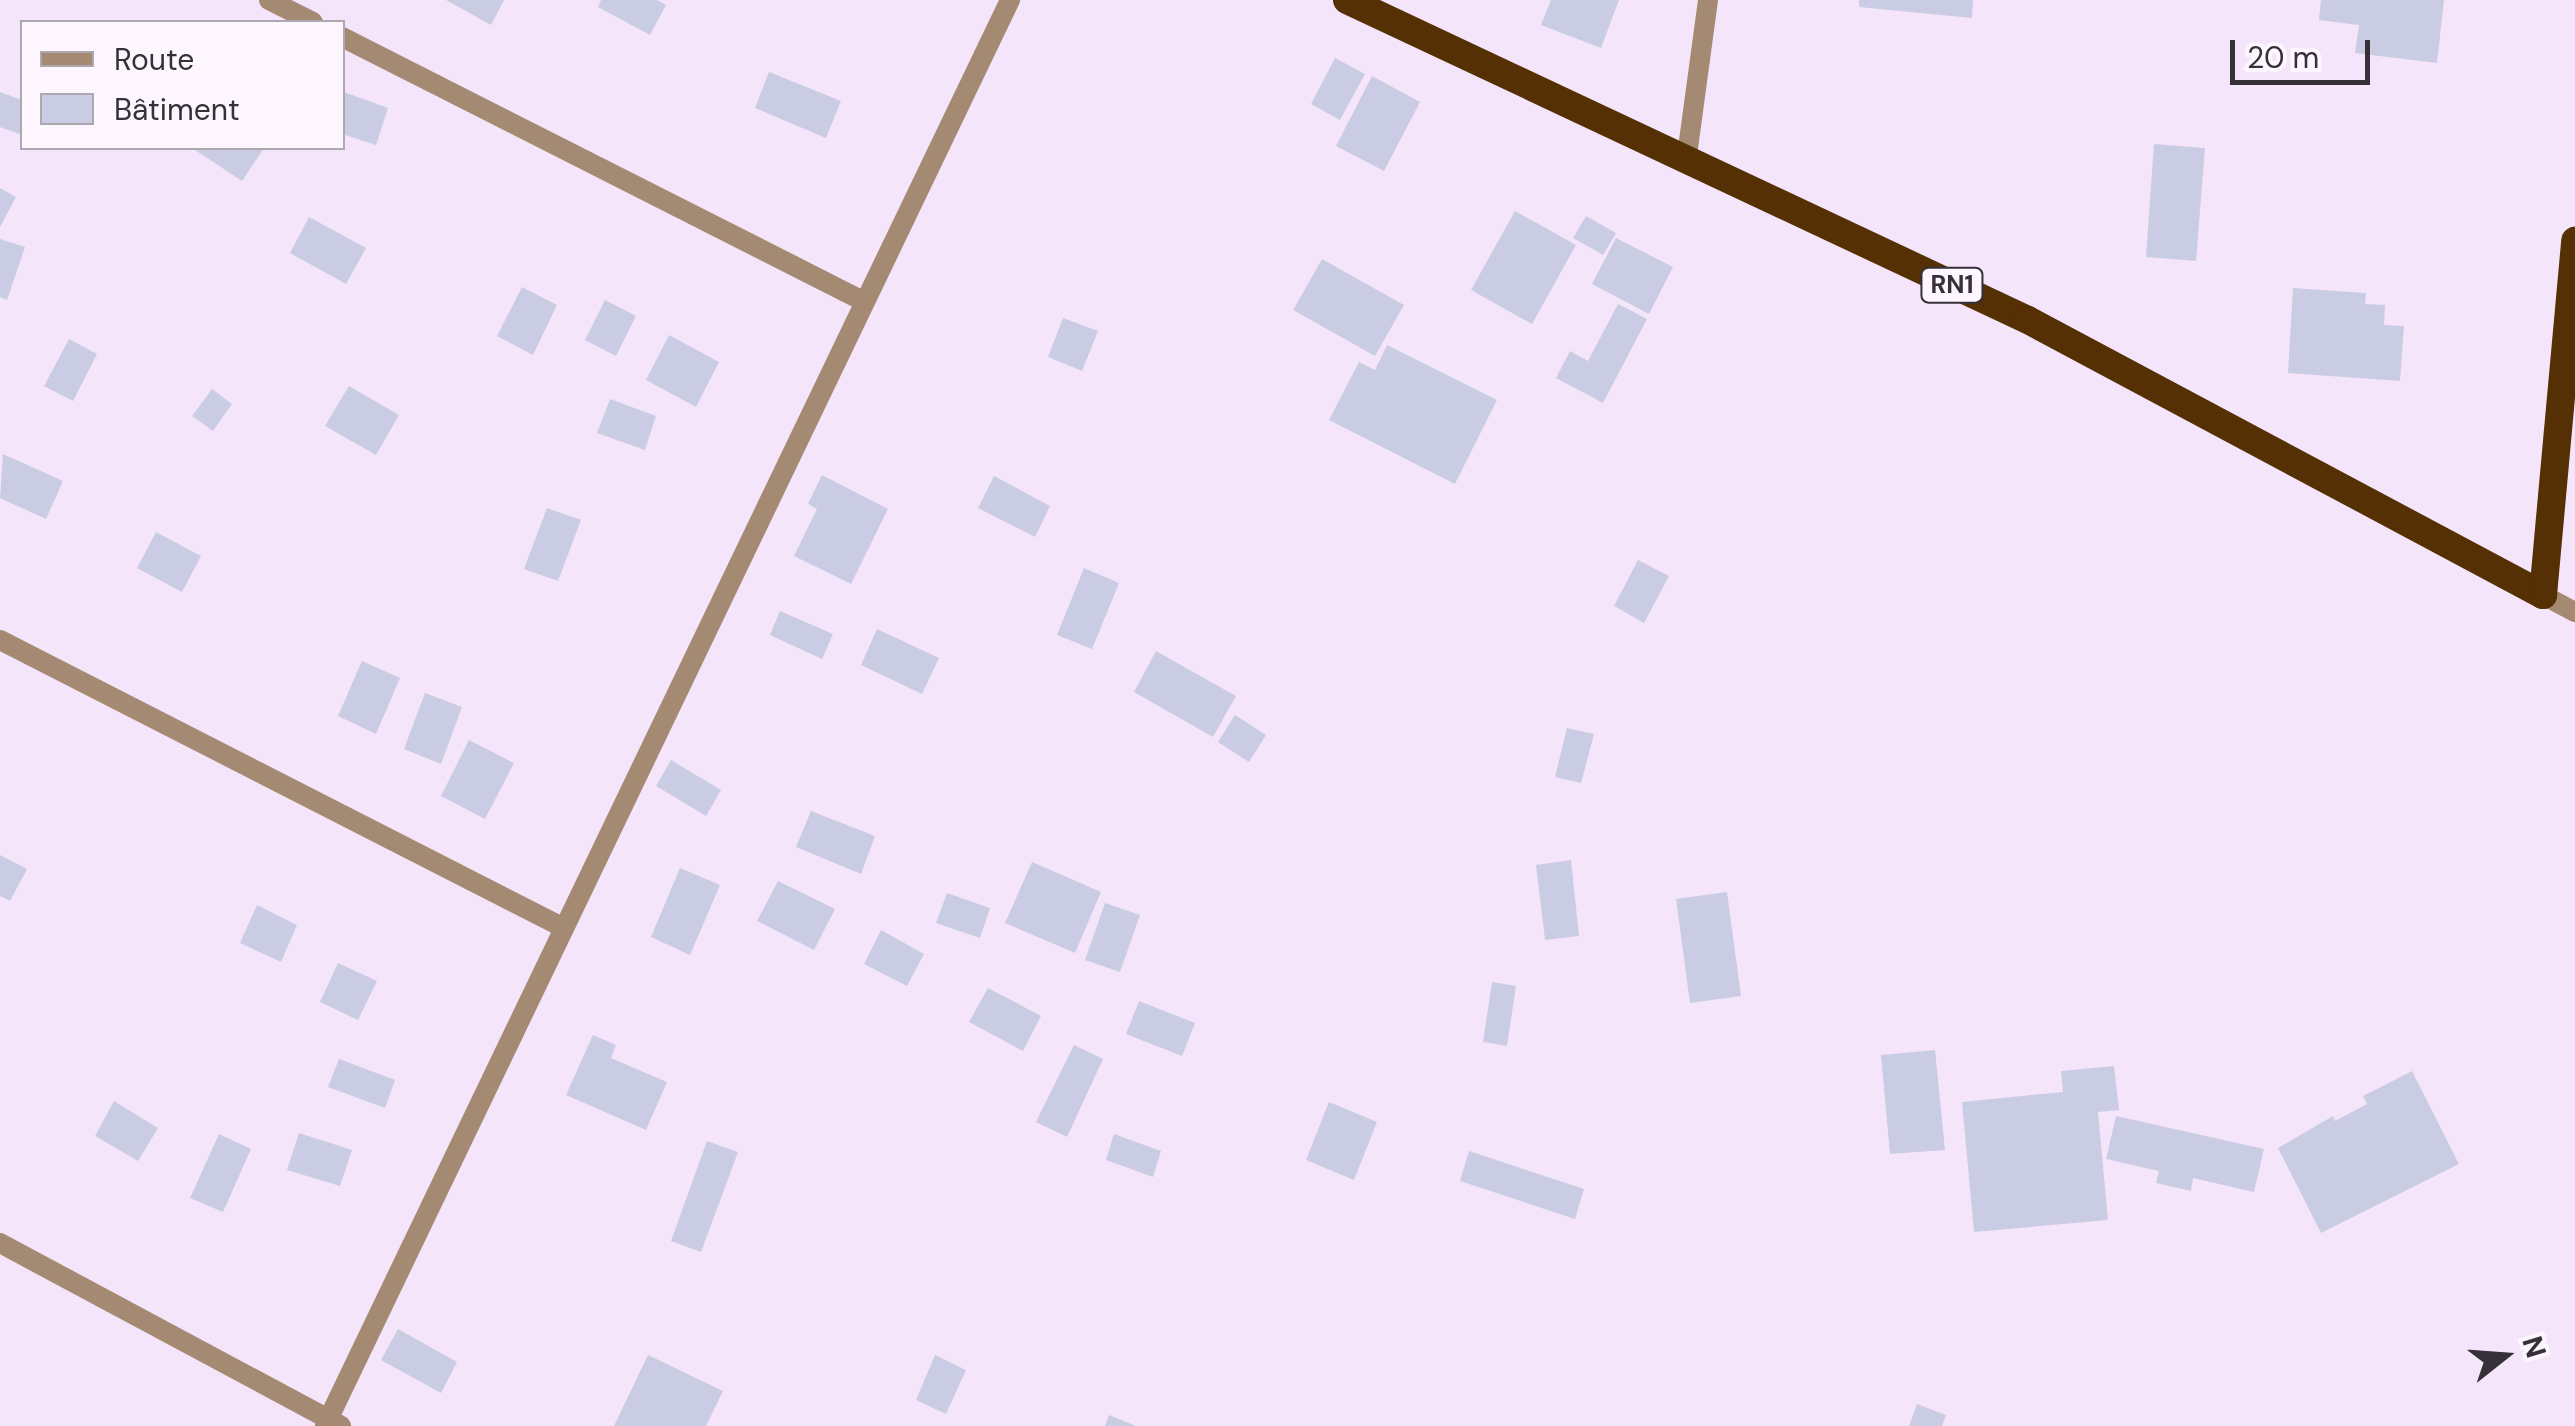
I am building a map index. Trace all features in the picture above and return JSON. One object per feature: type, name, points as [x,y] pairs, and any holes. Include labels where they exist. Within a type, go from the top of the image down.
[{"type":"highway","name":"RN1","points":[[1347,0],[1686,163],[2028,320],[2543,595]]},
{"type":"highway","points":[[2543,595],[2575,240]]},
{"type":"street","points":[[269,0],[310,20]]},
{"type":"street","points":[[0,1243],[332,1424],[564,928],[1010,0]]},
{"type":"street","points":[[1686,163],[1708,0]]},
{"type":"street","points":[[345,39],[865,302]]},
{"type":"street","points":[[2543,595],[2575,612]]},
{"type":"street","points":[[0,640],[564,928]]},
{"type":"building","points":[[446,0],[504,0],[491,25]]},
{"type":"building","points":[[601,0],[657,0],[666,5],[650,35],[598,7]]},
{"type":"building","points":[[1551,0],[1619,0],[1601,48],[1541,25]]},
{"type":"building","points":[[1859,0],[1973,0],[1972,18],[1859,7]]},
{"type":"building","points":[[2321,0],[2444,0],[2437,63],[2355,53],[2359,25],[2319,20]]},
{"type":"building","points":[[1335,58],[1365,74],[1340,120],[1311,104]]},
{"type":"building","points":[[769,72],[841,101],[826,138],[755,108]]},
{"type":"building","points":[[1372,76],[1420,102],[1384,171],[1336,146]]},
{"type":"building","points":[[0,92],[20,99],[20,134],[0,127]]},
{"type":"building","points":[[345,92],[388,108],[376,145],[345,135]]},
{"type":"building","points":[[2154,144],[2205,148],[2196,261],[2146,257]]},
{"type":"building","points":[[195,150],[263,150],[242,181]]},
{"type":"building","points":[[0,188],[16,197],[0,227]]},
{"type":"building","points":[[1515,211],[1576,245],[1532,324],[1471,290]]},
{"type":"building","points":[[1586,216],[1616,233],[1603,255],[1573,238]]},
{"type":"building","points":[[309,217],[366,248],[346,284],[290,253]]},
{"type":"building","points":[[1616,238],[1673,267],[1649,314],[1592,284]]},
{"type":"building","points":[[0,239],[25,247],[7,300],[0,297]]},
{"type":"building","points":[[1322,259],[1404,305],[1375,356],[1293,310]]},
{"type":"building","points":[[522,287],[557,305],[533,355],[497,336]]},
{"type":"building","points":[[2293,288],[2366,293],[2365,304],[2385,305],[2384,325],[2404,326],[2400,381],[2288,373]]},
{"type":"building","points":[[605,300],[636,316],[616,356],[585,340]]},
{"type":"building","points":[[1618,304],[1647,319],[1603,403],[1556,378],[1570,351],[1588,361]]},
{"type":"building","points":[[1063,318],[1098,331],[1082,371],[1048,357]]},
{"type":"building","points":[[669,335],[719,362],[696,407],[646,380]]},
{"type":"building","points":[[69,339],[97,354],[73,401],[44,386]]},
{"type":"building","points":[[1387,345],[1497,400],[1455,484],[1329,420],[1359,362],[1375,370]]},
{"type":"building","points":[[349,386],[399,415],[376,455],[325,426]]},
{"type":"building","points":[[212,389],[232,404],[213,431],[192,416]]},
{"type":"building","points":[[610,399],[656,416],[645,450],[597,433]]},
{"type":"building","points":[[3,454],[63,481],[46,519],[0,498]]},
{"type":"building","points":[[822,475],[888,509],[851,584],[794,556],[817,509],[808,504]]},
{"type":"building","points":[[994,476],[1050,506],[1035,537],[978,508]]},
{"type":"building","points":[[547,508],[581,520],[558,581],[524,569]]},
{"type":"building","points":[[156,532],[201,556],[182,592],[137,568]]},
{"type":"building","points":[[1638,560],[1669,576],[1644,623],[1614,606]]},
{"type":"building","points":[[1084,568],[1119,583],[1092,649],[1057,635]]},
{"type":"building","points":[[780,611],[833,634],[822,659],[770,635]]},
{"type":"building","points":[[877,629],[939,658],[922,694],[861,665]]},
{"type":"building","points":[[1156,651],[1236,696],[1213,737],[1134,692]]},
{"type":"building","points":[[362,661],[400,678],[376,734],[338,716]]},
{"type":"building","points":[[425,693],[462,707],[441,764],[404,749]]},
{"type":"building","points":[[1235,715],[1266,735],[1249,762],[1218,742]]},
{"type":"building","points":[[1567,728],[1594,734],[1581,783],[1555,777]]},
{"type":"building","points":[[469,740],[514,763],[485,819],[441,796]]},
{"type":"building","points":[[671,760],[721,790],[706,816],[656,786]]},
{"type":"building","points":[[811,811],[875,836],[861,874],[796,847]]},
{"type":"building","points":[[0,855],[27,869],[10,901],[0,896]]},
{"type":"building","points":[[1571,860],[1579,936],[1545,940],[1536,865]]},
{"type":"building","points":[[1032,862],[1101,892],[1075,953],[1005,923]]},
{"type":"building","points":[[680,868],[720,885],[690,955],[651,937]]},
{"type":"building","points":[[778,881],[835,909],[814,950],[757,921]]},
{"type":"building","points":[[1727,892],[1741,996],[1690,1003],[1676,899]]},
{"type":"building","points":[[947,893],[990,908],[980,938],[936,923]]},
{"type":"building","points":[[1105,903],[1140,915],[1120,972],[1085,960]]},
{"type":"building","points":[[257,905],[297,925],[281,962],[240,943]]},
{"type":"building","points":[[881,930],[924,954],[907,986],[864,964]]},
{"type":"building","points":[[338,963],[377,981],[358,1020],[320,1002]]},
{"type":"building","points":[[1492,982],[1516,986],[1507,1046],[1483,1042]]},
{"type":"building","points":[[988,988],[1041,1016],[1023,1051],[969,1022]]},
{"type":"building","points":[[1139,1001],[1195,1023],[1182,1056],[1126,1034]]},
{"type":"building","points":[[593,1035],[616,1045],[611,1058],[667,1082],[646,1130],[566,1095]]},
{"type":"building","points":[[1074,1045],[1103,1059],[1067,1137],[1036,1122]]},
{"type":"building","points":[[1935,1050],[1945,1150],[1890,1154],[1881,1055]]},
{"type":"building","points":[[339,1059],[395,1080],[385,1108],[328,1087]]},
{"type":"building","points":[[2114,1066],[2119,1110],[2098,1112],[2108,1220],[1974,1232],[1962,1102],[2063,1092],[2061,1071]]},
{"type":"building","points":[[2412,1071],[2459,1164],[2321,1233],[2278,1148],[2333,1116],[2335,1121],[2367,1104],[2363,1096]]},
{"type":"building","points":[[114,1101],[158,1128],[138,1161],[95,1136]]},
{"type":"building","points":[[1329,1102],[1377,1122],[1354,1180],[1306,1160]]},
{"type":"building","points":[[2116,1116],[2264,1149],[2254,1192],[2193,1178],[2191,1191],[2156,1183],[2159,1171],[2106,1159]]},
{"type":"building","points":[[299,1133],[352,1150],[340,1186],[287,1170]]},
{"type":"building","points":[[219,1134],[251,1149],[223,1212],[190,1198]]},
{"type":"building","points":[[1114,1134],[1161,1151],[1153,1177],[1106,1160]]},
{"type":"building","points":[[707,1141],[738,1152],[701,1252],[671,1241]]},
{"type":"building","points":[[1469,1151],[1584,1189],[1575,1219],[1460,1181]]},
{"type":"building","points":[[398,1329],[457,1362],[441,1393],[381,1360]]},
{"type":"building","points":[[648,1355],[723,1391],[706,1426],[614,1426]]},
{"type":"building","points":[[935,1355],[966,1370],[946,1414],[916,1400]]},
{"type":"building","points":[[1917,1404],[1946,1415],[1942,1426],[1909,1426]]},
{"type":"building","points":[[1109,1415],[1136,1426],[1105,1426]]}]
